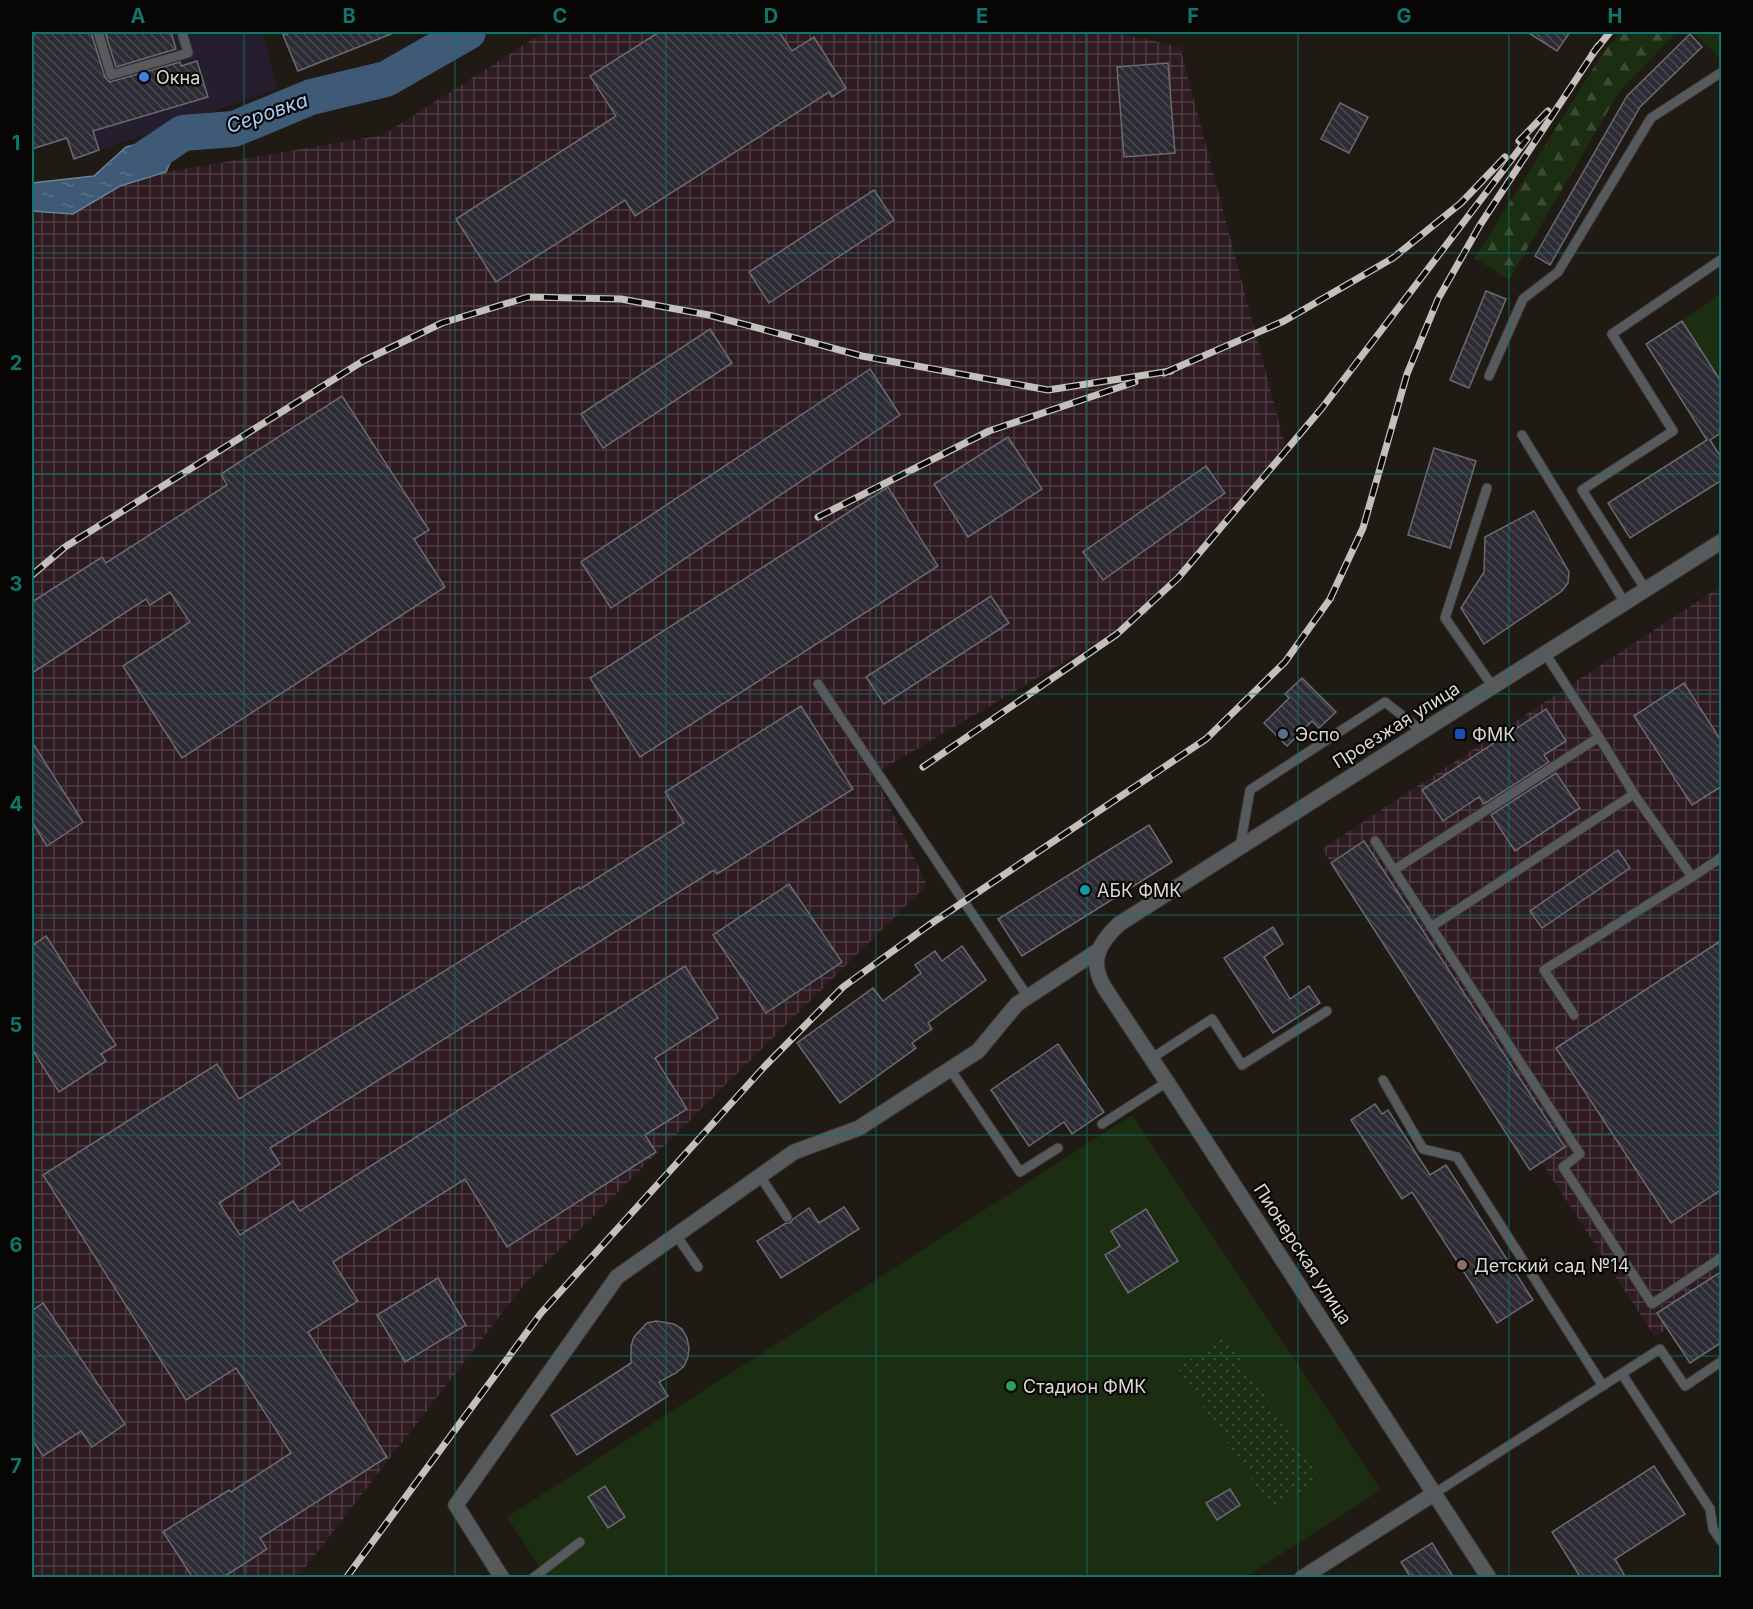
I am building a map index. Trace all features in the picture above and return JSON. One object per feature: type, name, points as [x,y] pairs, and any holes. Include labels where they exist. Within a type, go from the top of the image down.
[{"type":"street","name":"Проезжая улица","points":[[502,1578],[456,1505],[617,1277],[794,1152],[859,1128],[978,1051],[1017,1004],[1099,950],[1103,941],[1119,924],[1722,541]]},
{"type":"street","name":"Пионерская улица","points":[[1099,950],[1095,963],[1098,976],[1489,1578]]},
{"type":"street","points":[[1302,1578],[1435,1493]]},
{"type":"lane","points":[[99,32],[111,75],[188,53],[182,32]]},
{"type":"lane","points":[[1489,376],[1523,299],[1558,272],[1651,118],[1722,72]]},
{"type":"lane","points":[[1646,590],[1582,490],[1674,431],[1612,334],[1722,259]]},
{"type":"lane","points":[[1522,435],[1625,603]]},
{"type":"lane","points":[[1487,488],[1445,618],[1493,687]]},
{"type":"lane","points":[[1545,653],[1634,794],[1692,877]]},
{"type":"lane","points":[[818,684],[1028,997]]},
{"type":"lane","points":[[1240,848],[1250,790],[1385,702],[1423,732]]},
{"type":"lane","points":[[1394,870],[1599,737]]},
{"type":"lane","points":[[1431,927],[1634,794]]},
{"type":"lane","points":[[1375,841],[1580,1154],[1563,1167],[1652,1304],[1722,1257]]},
{"type":"lane","points":[[1574,1015],[1544,970],[1722,857]]},
{"type":"lane","points":[[1152,1058],[1212,1019],[1242,1065],[1327,1011]]},
{"type":"lane","points":[[950,1069],[1020,1172],[1058,1148]]},
{"type":"lane","points":[[1383,1080],[1423,1149],[1457,1157],[1603,1386]]},
{"type":"lane","points":[[1101,1124],[1167,1082]]},
{"type":"lane","points":[[760,1176],[787,1217]]},
{"type":"lane","points":[[676,1235],[698,1267]]},
{"type":"lane","points":[[1435,1493],[1660,1349],[1685,1386],[1722,1361]]},
{"type":"lane","points":[[1622,1374],[1710,1509],[1713,1529],[1722,1542]]},
{"type":"lane","points":[[533,1578],[580,1542]]},
{"type":"shaded area","points":[[32,32],[262,32],[278,89],[74,159]]},
{"type":"shaded area","points":[[544,32],[1114,32],[1180,47],[1285,445],[1148,613],[874,774],[927,885],[523,1286],[298,1577],[32,1577],[32,211],[73,214],[120,186],[166,172],[383,135]]},
{"type":"shaded area","points":[[1721,586],[1721,1342],[1667,1329],[1655,1337],[1542,1163],[1530,1170],[1322,849]]},
{"type":"green space","points":[[1621,32],[1677,32],[1619,92],[1509,280],[1475,258],[1604,51]]},
{"type":"green space","points":[[1694,32],[1721,32],[1721,60]]},
{"type":"green space","points":[[1721,293],[1721,383],[1682,321]]},
{"type":"green space","name":"Стадион ФМК","points":[[1132,1115],[1381,1490],[1244,1578],[546,1577],[507,1517]]},
{"type":"green space","points":[[1225,1336],[1320,1479],[1272,1510],[1177,1368]]},
{"type":"water","points":[[183,133],[166,172],[120,186],[73,214],[32,211],[32,183],[94,176],[126,147]]},
{"type":"building","points":[[32,32],[91,32],[105,77],[110,82],[180,62],[181,66],[197,61],[208,97],[93,131],[99,150],[74,159],[67,138],[32,149]]},
{"type":"building","points":[[105,32],[171,32],[176,49],[116,67]]},
{"type":"building","points":[[293,32],[396,32],[298,71],[283,35]]},
{"type":"building","points":[[659,32],[779,32],[792,51],[814,37],[846,88],[832,97],[829,92],[635,216],[625,200],[496,282],[456,219],[616,116],[590,76]]},
{"type":"building","points":[[1527,32],[1570,32],[1557,51]]},
{"type":"building","points":[[1690,34],[1702,47],[1640,107],[1550,265],[1535,256],[1627,96]]},
{"type":"building","points":[[1168,63],[1175,153],[1124,157],[1117,67]]},
{"type":"building","points":[[1340,103],[1368,117],[1349,153],[1321,139]]},
{"type":"building","points":[[874,190],[894,220],[769,303],[749,272]]},
{"type":"building","points":[[1486,291],[1506,299],[1469,388],[1450,380]]},
{"type":"building","points":[[1682,321],[1722,383],[1722,432],[1710,440],[1722,459],[1722,480],[1630,538],[1608,503],[1707,440],[1646,344]]},
{"type":"building","points":[[710,329],[732,363],[603,448],[581,414]]},
{"type":"building","points":[[870,369],[900,415],[611,608],[581,562]]},
{"type":"building","points":[[342,396],[429,530],[414,539],[445,587],[182,758],[123,666],[190,622],[170,592],[150,605],[146,599],[32,673],[32,602],[102,557],[106,563],[227,485],[221,474]]},
{"type":"building","points":[[1008,437],[1042,489],[968,537],[934,484]]},
{"type":"building","points":[[1434,448],[1476,461],[1450,548],[1408,535]]},
{"type":"building","points":[[1206,466],[1225,493],[1103,580],[1083,552]]},
{"type":"building","points":[[888,487],[938,566],[640,757],[590,678]]},
{"type":"building","points":[[1534,511],[1569,572],[1568,583],[1562,591],[1484,644],[1461,608],[1484,572],[1485,537]]},
{"type":"building","points":[[991,596],[1009,623],[884,704],[866,677]]},
{"type":"building","points":[[1302,678],[1336,712],[1319,728],[1312,721],[1287,746],[1264,723],[1289,698],[1285,694]]},
{"type":"building","points":[[1684,683],[1722,742],[1722,786],[1692,805],[1634,716]]},
{"type":"building","points":[[801,706],[853,789],[717,874],[714,870],[270,1148],[280,1164],[219,1203],[240,1235],[293,1201],[300,1211],[685,966],[718,1018],[655,1058],[687,1109],[645,1135],[656,1152],[507,1247],[465,1179],[333,1262],[358,1301],[308,1332],[387,1457],[260,1538],[267,1549],[222,1578],[193,1578],[163,1532],[291,1453],[236,1368],[186,1400],[43,1175],[217,1064],[239,1099],[579,887],[580,889],[684,823],[665,792]]},
{"type":"building","points":[[1546,709],[1566,741],[1544,755],[1549,762],[1484,804],[1479,797],[1443,821],[1422,790]]},
{"type":"building","points":[[32,742],[83,822],[47,846],[32,822]]},
{"type":"building","points":[[1556,773],[1580,808],[1515,851],[1491,815]]},
{"type":"building","name":"АБК ФМК","points":[[1149,825],[1172,862],[1022,956],[998,919]]},
{"type":"building","points":[[1364,841],[1565,1147],[1530,1170],[1331,863]]},
{"type":"building","points":[[1618,850],[1630,868],[1542,928],[1530,911]]},
{"type":"building","points":[[789,884],[842,962],[766,1013],[713,935]]},
{"type":"building","points":[[1273,927],[1283,944],[1264,957],[1290,999],[1309,986],[1320,1003],[1273,1033],[1224,958]]},
{"type":"building","points":[[46,936],[116,1045],[101,1054],[106,1061],[59,1092],[32,1049],[32,946]]},
{"type":"building","points":[[1722,940],[1722,1189],[1671,1223],[1556,1048]]},
{"type":"building","points":[[962,946],[986,980],[928,1023],[932,1029],[912,1043],[916,1048],[840,1103],[797,1043],[873,988],[883,1001],[921,973],[915,965],[935,951],[942,961]]},
{"type":"building","points":[[1058,1044],[1104,1112],[1072,1134],[1064,1122],[1029,1146],[991,1090]]},
{"type":"building","points":[[1375,1104],[1382,1114],[1388,1110],[1430,1175],[1446,1165],[1533,1300],[1497,1323],[1412,1192],[1402,1199],[1351,1120]]},
{"type":"building","points":[[844,1207],[859,1229],[781,1278],[757,1241],[786,1223],[790,1223],[809,1208],[819,1223]]},
{"type":"building","points":[[1146,1209],[1178,1261],[1128,1293],[1105,1255],[1120,1246],[1111,1231]]},
{"type":"building","points":[[1722,1271],[1722,1342],[1690,1363],[1657,1313]]},
{"type":"building","points":[[438,1278],[466,1325],[405,1362],[377,1315]]},
{"type":"building","points":[[43,1303],[125,1424],[92,1447],[81,1431],[43,1456],[32,1439],[32,1311]]},
{"type":"building","points":[[656,1321],[674,1324],[682,1329],[689,1348],[684,1366],[659,1382],[668,1396],[577,1455],[551,1415],[631,1363],[631,1346],[634,1337],[647,1323]]},
{"type":"building","points":[[1654,1466],[1685,1514],[1615,1559],[1626,1578],[1581,1578],[1552,1532]]},
{"type":"building","points":[[605,1486],[625,1517],[608,1528],[588,1497]]},
{"type":"building","points":[[1230,1489],[1240,1505],[1217,1520],[1206,1503]]},
{"type":"building","points":[[1432,1543],[1454,1578],[1411,1578],[1401,1562]]},
{"type":"waterway","name":"Серовка","points":[[144,159],[183,133],[234,129],[311,97],[386,79],[468,32]]},
{"type":"railway","points":[[1593,53],[1610,32]]},
{"type":"railway","points":[[346,1578],[541,1313],[765,1066],[843,987],[929,925],[1206,739],[1285,662],[1330,599],[1363,528],[1407,374],[1438,299],[1480,225],[1598,46]]},
{"type":"railway","points":[[1519,141],[1548,111]]},
{"type":"railway","points":[[923,767],[1117,634],[1178,578],[1322,408],[1527,139]]},
{"type":"railway","points":[[1164,373],[1284,321],[1393,258],[1461,203],[1505,157]]},
{"type":"railway","points":[[32,575],[65,547],[363,361],[442,323],[528,297],[621,299],[709,315],[862,356],[1048,390],[1171,371]]},
{"type":"railway","points":[[818,517],[989,431],[1135,382]]},
{"type":"place","name":"Окна","points":[[144,77]]},
{"type":"place","name":"Эспо","points":[[1283,734]]},
{"type":"place","name":"ФМК","points":[[1460,734]]},
{"type":"place","name":"АБК ФМК","points":[[1085,890]]},
{"type":"place","name":"Детский сад №14","points":[[1462,1265]]},
{"type":"place","name":"Стадион ФМК","points":[[1011,1386]]}]
